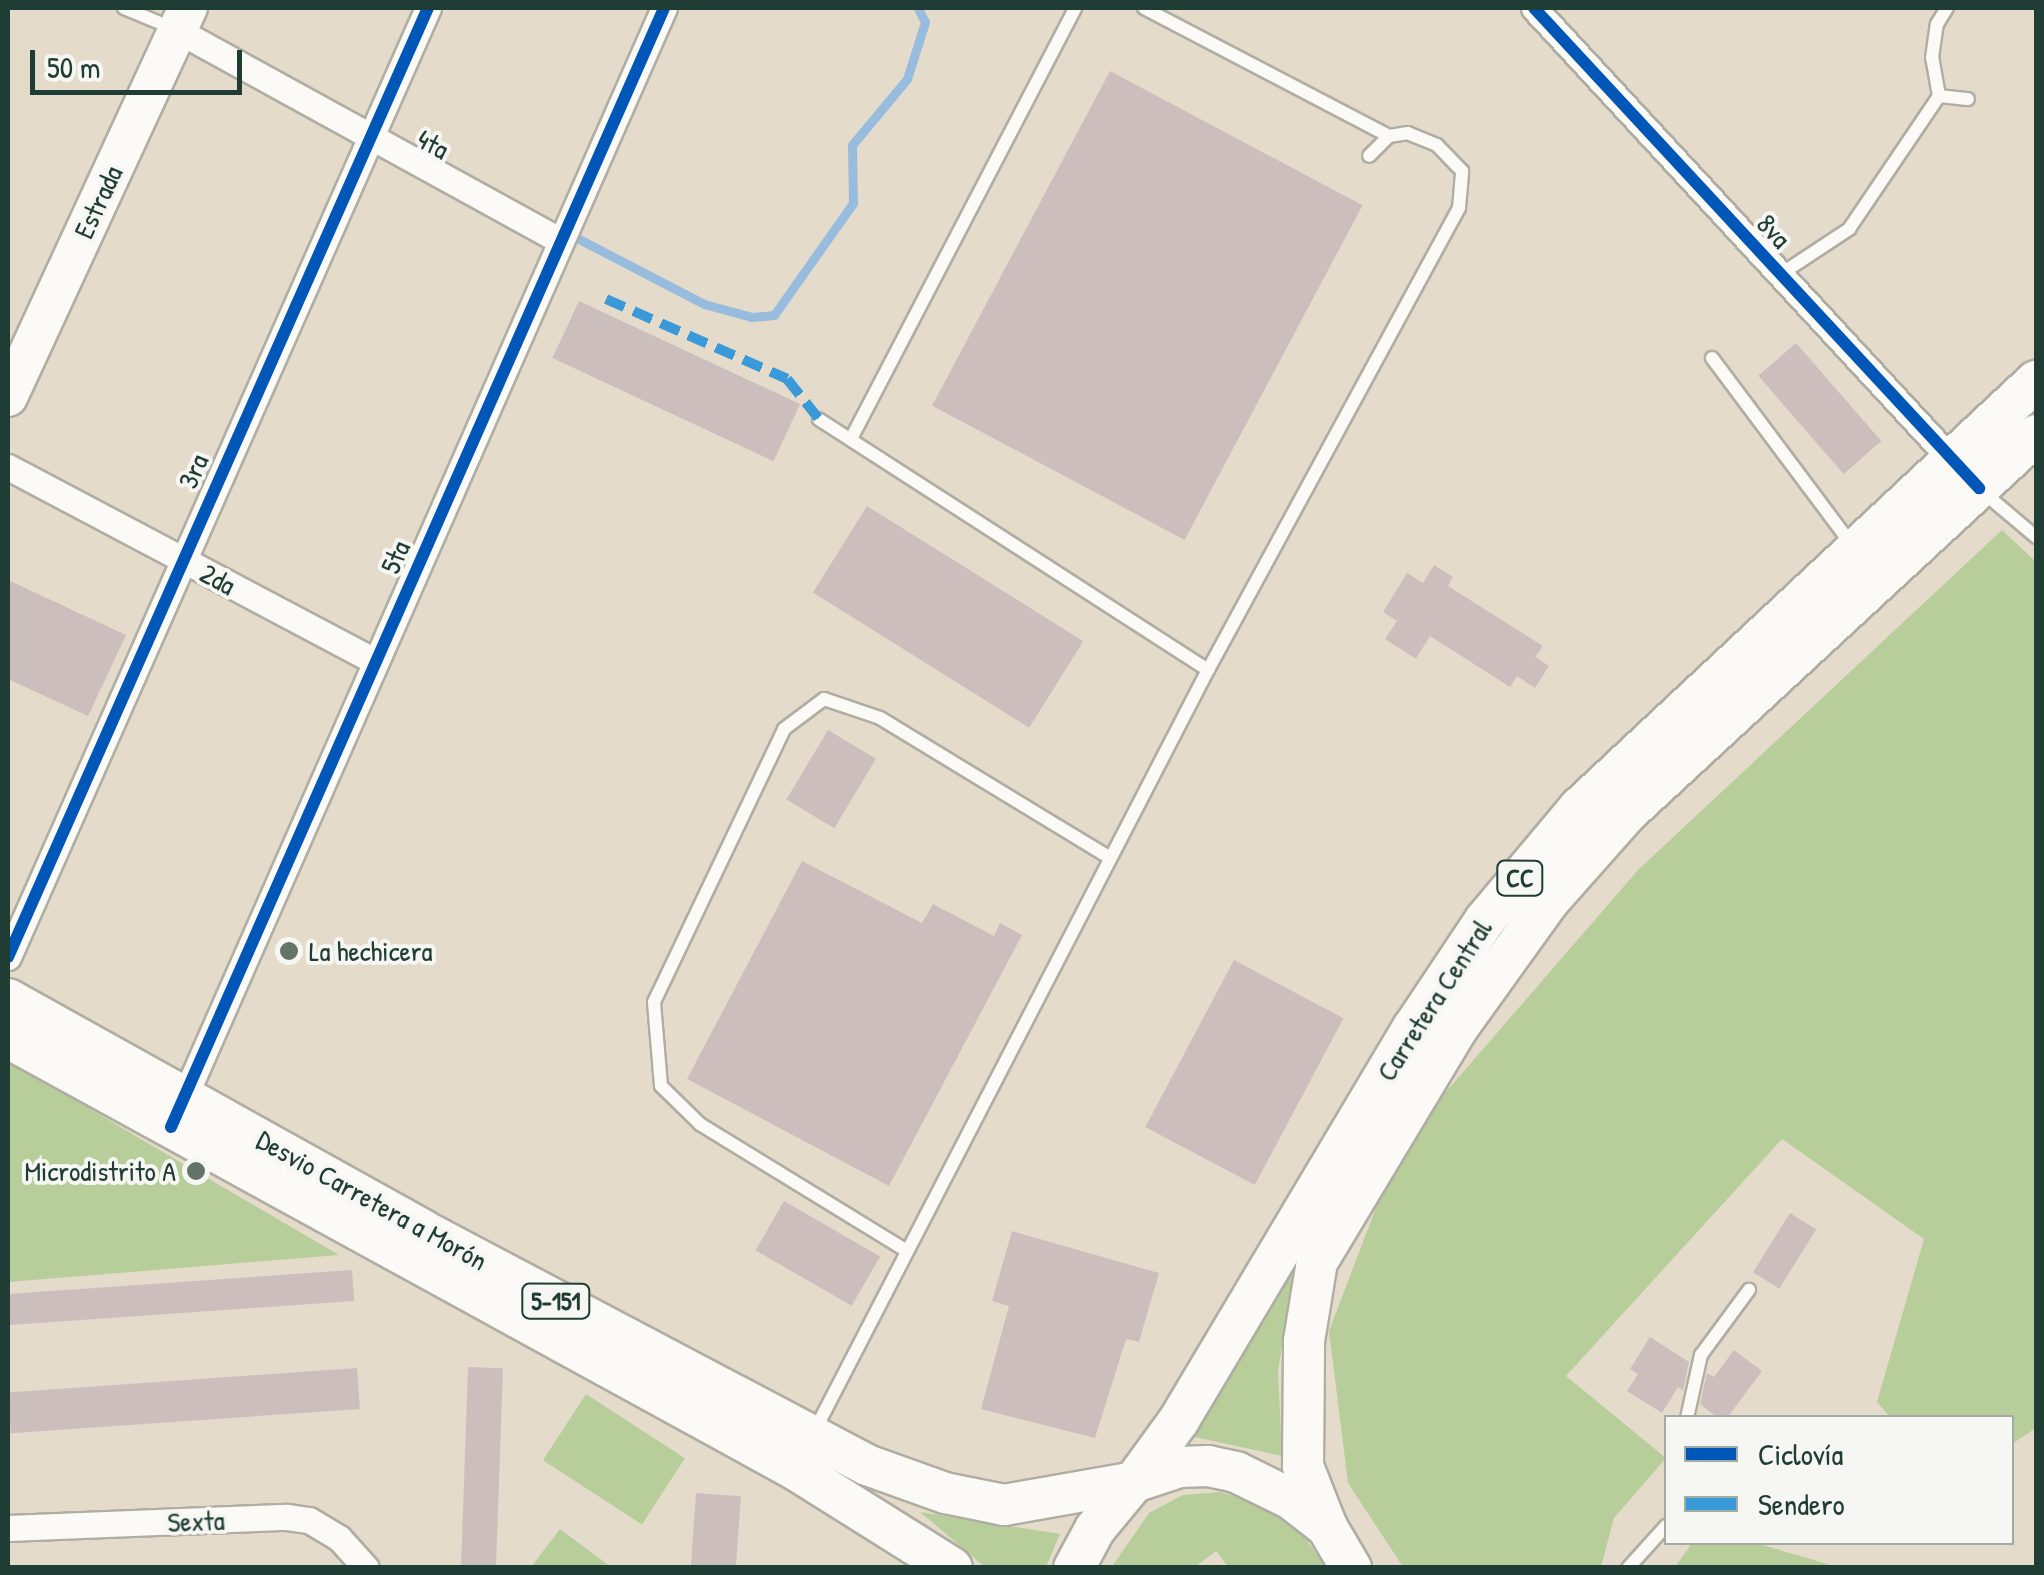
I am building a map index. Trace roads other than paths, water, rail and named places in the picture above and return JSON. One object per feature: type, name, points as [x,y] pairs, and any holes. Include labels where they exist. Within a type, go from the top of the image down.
[{"type":"main road","name":"Carretera Central","points":[[1327,1527],[1302,1466],[1304,1340],[1317,1262],[1459,1026],[1548,902],[1867,562],[1950,460],[2036,380]]},
{"type":"main road","name":"Carretera Central","points":[[1134,1482],[1179,1420],[1412,1028],[1485,920],[1578,808],[1867,562],[1979,488],[2036,435]]},
{"type":"main road","name":"Desvio Carretera a Morón","points":[[8,999],[178,1111],[804,1453],[952,1568]]},
{"type":"main road","name":"Desvio Carretera a Morón","points":[[8,1038],[178,1111]]},
{"type":"main road","name":"Desvio Carretera a Morón","points":[[804,1453],[944,1493],[1004,1505],[1134,1482]]},
{"type":"main road","name":"CC","points":[[1074,1568],[1094,1529],[1134,1482],[1180,1467],[1236,1472],[1290,1499],[1327,1527],[1351,1568]]},
{"type":"street","name":"3ra","points":[[8,956],[180,560],[428,8]]},
{"type":"street","name":"5ta","points":[[178,1111],[664,8]]},
{"type":"street","name":"8va","points":[[1534,8],[1979,488]]},
{"type":"street","name":"4ta","points":[[183,19],[370,138],[561,241]]},
{"type":"street","name":"Estrada","points":[[8,397],[183,19]]},
{"type":"street","name":"2da","points":[[8,467],[376,662]]},
{"type":"street","name":"Sexta","points":[[8,1528],[287,1517],[308,1520],[338,1538],[366,1568]]},
{"type":"lane","points":[[124,8],[183,19]]},
{"type":"lane","points":[[852,437],[1075,8]]},
{"type":"lane","points":[[1144,8],[1390,136]]},
{"type":"lane","points":[[1780,274],[1849,229],[1939,96],[1932,58],[1937,24],[1947,8]]},
{"type":"lane","points":[[1939,96],[1968,99]]},
{"type":"lane","points":[[804,1453],[1208,670],[1460,208],[1462,171],[1437,145],[1408,133],[1390,136],[1369,156]]},
{"type":"lane","points":[[1712,358],[1867,562]]},
{"type":"lane","points":[[819,419],[1208,670]]},
{"type":"lane","points":[[1979,488],[2036,537]]},
{"type":"lane","points":[[907,1251],[700,1124],[660,1086],[654,1002],[784,729],[824,699],[880,718],[1110,858]]},
{"type":"lane","points":[[1688,1415],[1701,1355],[1749,1290]]},
{"type":"lane","points":[[1628,1568],[1664,1528]]},
{"type":"waterway","points":[[579,239],[704,304],[752,317],[774,315],[853,203],[852,145],[907,79],[925,22],[918,8]]},
{"type":"place","name":"La hechicera","points":[[289,951]]},
{"type":"place","name":"Microdistrito A","points":[[196,1171]]}]
